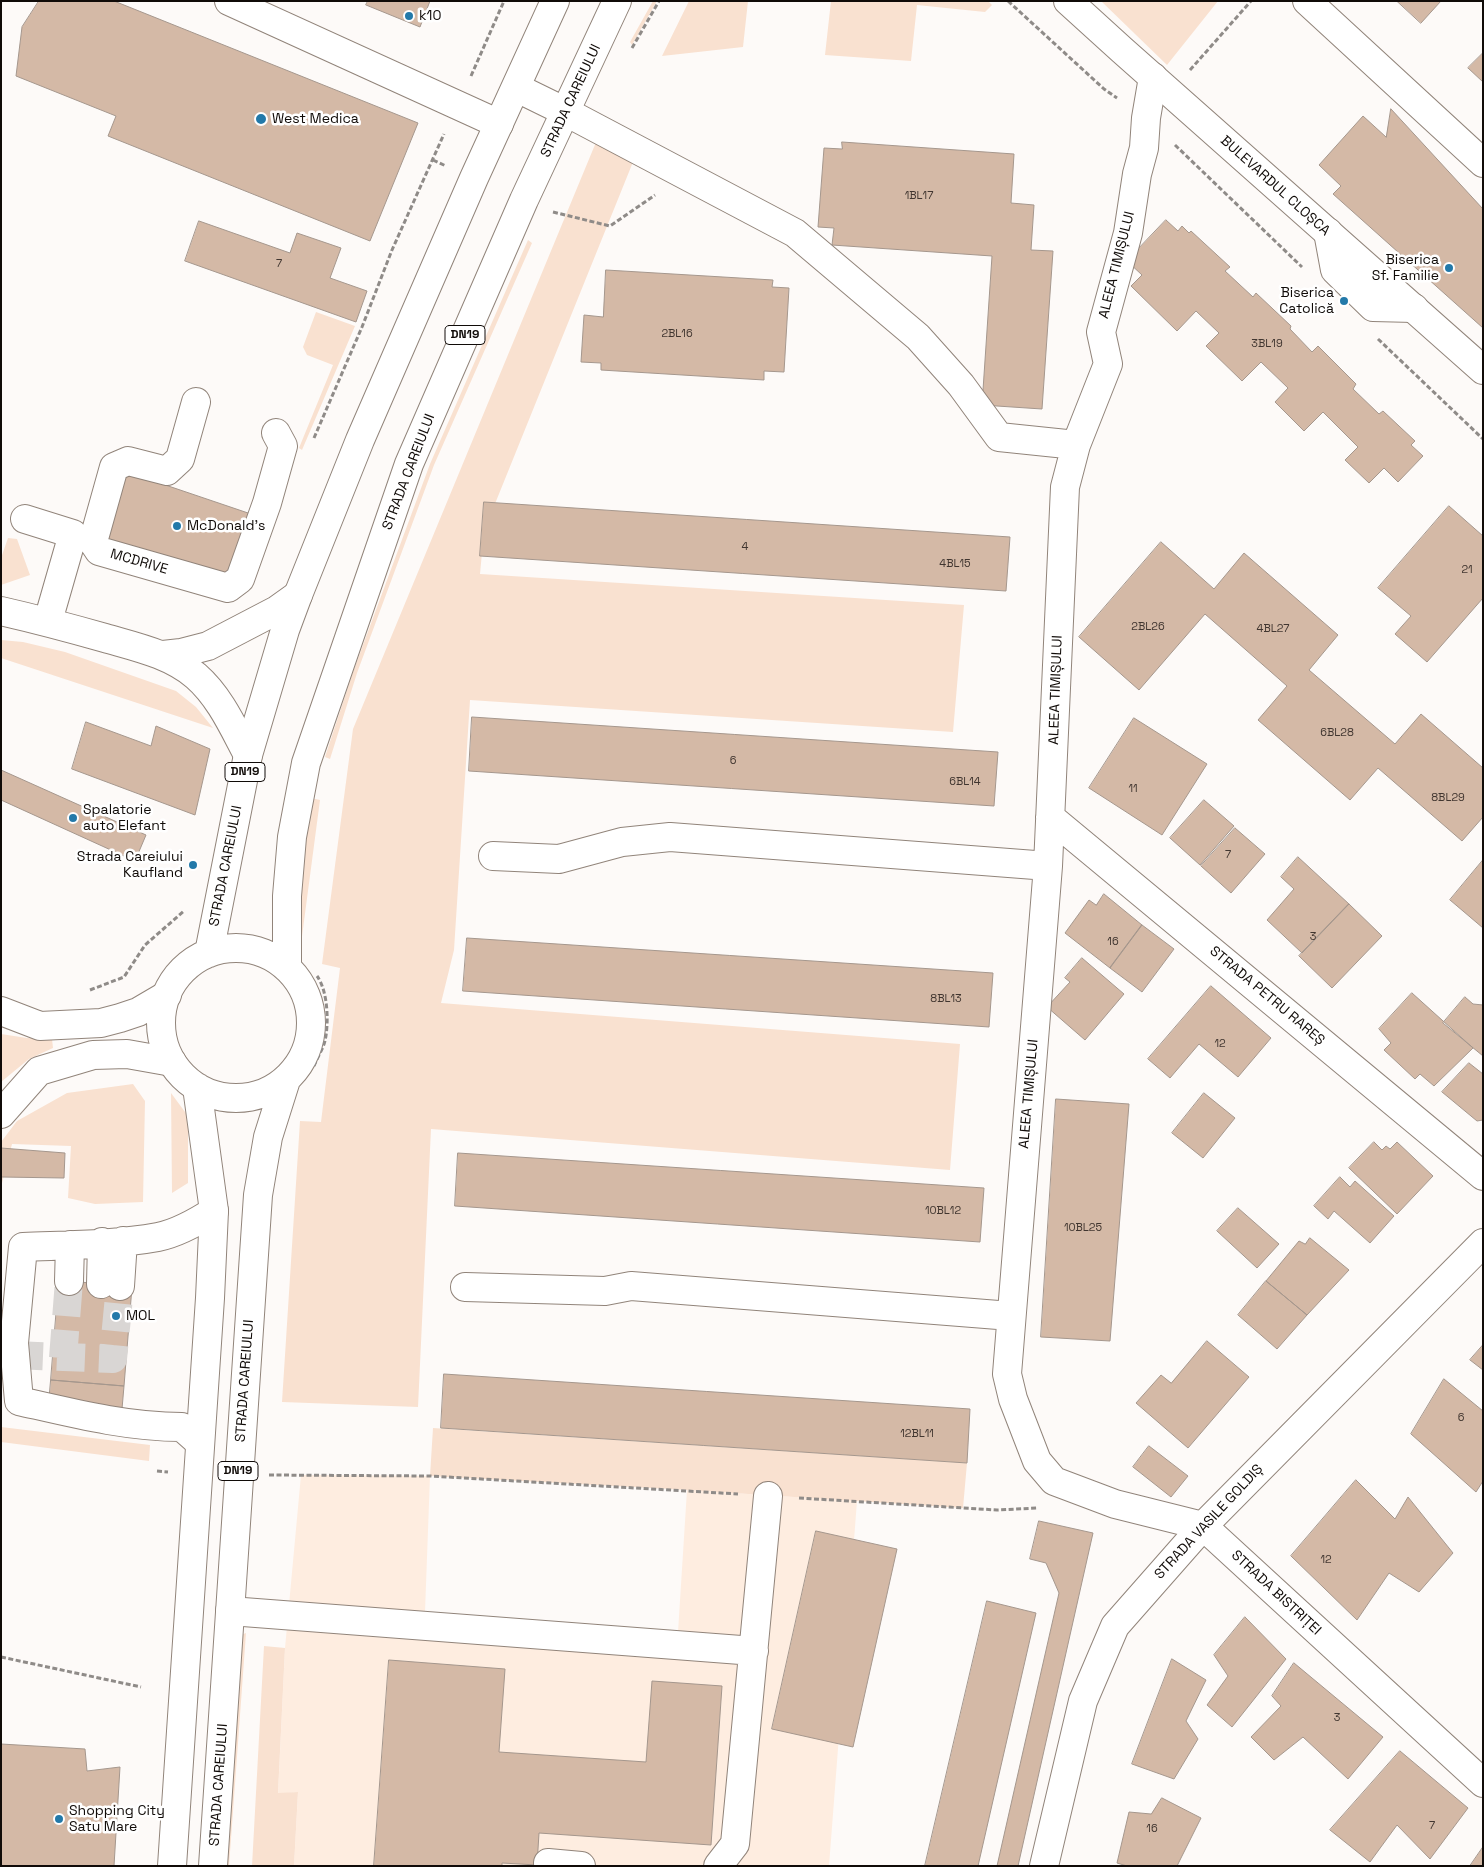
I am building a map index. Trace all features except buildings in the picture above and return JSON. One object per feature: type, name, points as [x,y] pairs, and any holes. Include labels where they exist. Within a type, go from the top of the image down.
[{"type":"main road","points":[[229,1],[499,124]]},
{"type":"main road","name":"STRADA CAREIULUI","points":[[209,953],[248,755],[285,630],[298,594],[364,431],[474,178],[517,88],[555,1]]},
{"type":"main road","name":"STRADA CAREIULUI","points":[[287,968],[286,896],[292,836],[306,763],[409,464],[524,200],[617,1]]},
{"type":"main road","name":"BULEVARDUL CLOȘCA","points":[[1068,1],[1483,370]]},
{"type":"main road","points":[[1307,1],[1483,163]]},
{"type":"main road","name":"ALEEA TIMIȘULUI","points":[[1037,1461],[1013,1399],[1007,1374],[1048,866],[1065,487],[1076,445],[1108,364],[1101,332],[1128,233],[1137,174],[1144,148],[1146,118],[1153,77]]},
{"type":"main road","points":[[517,88],[794,233],[918,337],[961,385],[999,438],[1076,445]]},
{"type":"main road","name":"MCDRIVE","points":[[196,402],[180,459],[167,471],[128,461],[114,468],[93,542],[99,552],[228,588],[240,579],[267,503],[283,446],[276,433]]},
{"type":"main road","points":[[26,519],[73,534],[48,621]]},
{"type":"main road","points":[[163,655],[181,653],[208,646],[278,610],[298,594]]},
{"type":"main road","points":[[1,611],[48,621],[163,655],[195,675],[208,688],[222,706],[248,755]]},
{"type":"main road","name":"STRADA PETRU RAREȘ","points":[[1050,817],[1483,1176]]},
{"type":"main road","points":[[493,856],[559,859],[622,842],[670,837],[1048,866]]},
{"type":"main road","name":"DN19","points":[[229,948],[250,949],[270,956],[287,968],[303,987],[311,1011],[310,1037],[302,1060],[286,1080],[266,1093],[243,1099],[219,1097],[196,1088],[172,1062],[165,1048],[161,1030],[162,1012],[167,995],[177,977],[209,953],[229,948]]},
{"type":"main road","points":[[1,1011],[40,1026],[101,1022],[138,1012],[167,995]]},
{"type":"main road","points":[[1,1114],[39,1071],[93,1055],[127,1054],[172,1062]]},
{"type":"main road","name":"STRADA CAREIULUI","points":[[213,1866],[258,1194],[268,1137],[286,1080]]},
{"type":"main road","name":"DN19","points":[[172,1866],[210,1298],[214,1211],[196,1088]]},
{"type":"main road","points":[[200,1444],[182,1426],[159,1427],[104,1420],[19,1401],[14,1343],[22,1247],[95,1243],[159,1236],[197,1222],[214,1211]]},
{"type":"main road","points":[[95,1243],[94,1283],[95,1243]]},
{"type":"main road","name":"STRADA VASILE GOLDIȘ","points":[[1044,1866],[1083,1701],[1115,1626],[1203,1526],[1483,1243]]},
{"type":"main road","points":[[465,1287],[605,1291],[631,1286],[1011,1316]]},
{"type":"main road","name":"STRADA BISTRIȚEI","points":[[1037,1461],[1054,1482],[1115,1504],[1203,1526],[1483,1783]]},
{"type":"main road","points":[[718,1866],[735,1844],[768,1496]]},
{"type":"main road","points":[[230,1611],[754,1652]]},
{"type":"main road","points":[[548,1862],[581,1866]]},
{"type":"path","points":[[1008,1],[1104,89],[1146,118]]},
{"type":"path","points":[[1189,72],[1251,1]]},
{"type":"path","points":[[554,203],[550,212],[610,226],[684,175]]},
{"type":"path","points":[[313,1068],[325,1040],[327,1007],[321,982],[316,975]]},
{"type":"path","points":[[272,1475],[430,1476],[997,1510],[1046,1507]]},
{"type":"path","points":[[1,1657],[141,1687]]},
{"type":"shaded area","points":[[653,1],[657,1],[632,45],[630,42]]},
{"type":"shaded area","points":[[689,1],[748,1],[743,47],[662,56]]},
{"type":"shaded area","points":[[831,1],[988,1],[992,5],[985,12],[917,5],[911,61],[825,55]]},
{"type":"shaded area","points":[[1101,1],[1218,1],[1167,65]]},
{"type":"shaded area","points":[[599,135],[635,157],[484,531],[480,574],[964,605],[953,732],[470,700],[454,950],[441,1003],[960,1044],[950,1170],[431,1129],[418,1407],[282,1402],[300,1121],[321,1122],[340,968],[322,964],[353,729]]},
{"type":"shaded area","points":[[528,240],[532,243],[434,465],[357,673],[330,759],[325,757],[353,672],[430,464]]},
{"type":"shaded area","points":[[316,312],[355,326],[302,450],[299,448],[333,365],[307,355],[303,347]]},
{"type":"shaded area","points":[[8,538],[17,539],[30,575],[1,585],[1,558]]},
{"type":"shaded area","points":[[1,640],[23,642],[65,652],[176,691],[196,707],[213,728],[1,658]]},
{"type":"shaded area","points":[[311,798],[320,800],[299,959],[294,938]]},
{"type":"shaded area","points":[[1,1034],[52,1039],[53,1048],[29,1059],[1,1082]]},
{"type":"shaded area","points":[[133,1084],[145,1101],[143,1202],[95,1204],[68,1198],[71,1146],[12,1144],[1,1187],[1,1142],[17,1121],[67,1093]]},
{"type":"shaded area","points":[[171,1093],[188,1116],[188,1183],[172,1193]]},
{"type":"shaded area","points":[[1,1427],[150,1445],[149,1461],[1,1442]]},
{"type":"shaded area","points":[[433,1428],[967,1463],[963,1508],[430,1476]]},
{"type":"shaded area","points":[[301,1475],[430,1476],[425,1612],[678,1632],[687,1490],[857,1501],[829,1866],[294,1866],[298,1792],[278,1794],[285,1648]]},
{"type":"shaded area","points":[[246,1633],[229,1866],[220,1866],[236,1637]]},
{"type":"shaded area","points":[[264,1646],[285,1648],[278,1793],[298,1792],[294,1866],[252,1866]]},
{"type":"tunnel","points":[[63,1358],[69,1281]]},
{"type":"tunnel","points":[[15,1355],[113,1359],[120,1286]]},
{"type":"place","name":"k10","points":[[409,16]]},
{"type":"place","name":"West Medica","points":[[261,119]]},
{"type":"place","name":"Biserica Sf. Familie","points":[[1449,268]]},
{"type":"place","name":"Biserica Catolică","points":[[1344,301]]},
{"type":"place","name":"McDonald's","points":[[177,526]]},
{"type":"place","name":"Spalatorie auto Elefant","points":[[73,818]]},
{"type":"place","name":"Strada Careiului Kaufland","points":[[193,865]]},
{"type":"place","name":"MOL","points":[[116,1316]]},
{"type":"place","name":"Shopping City Satu Mare","points":[[59,1819]]}]
